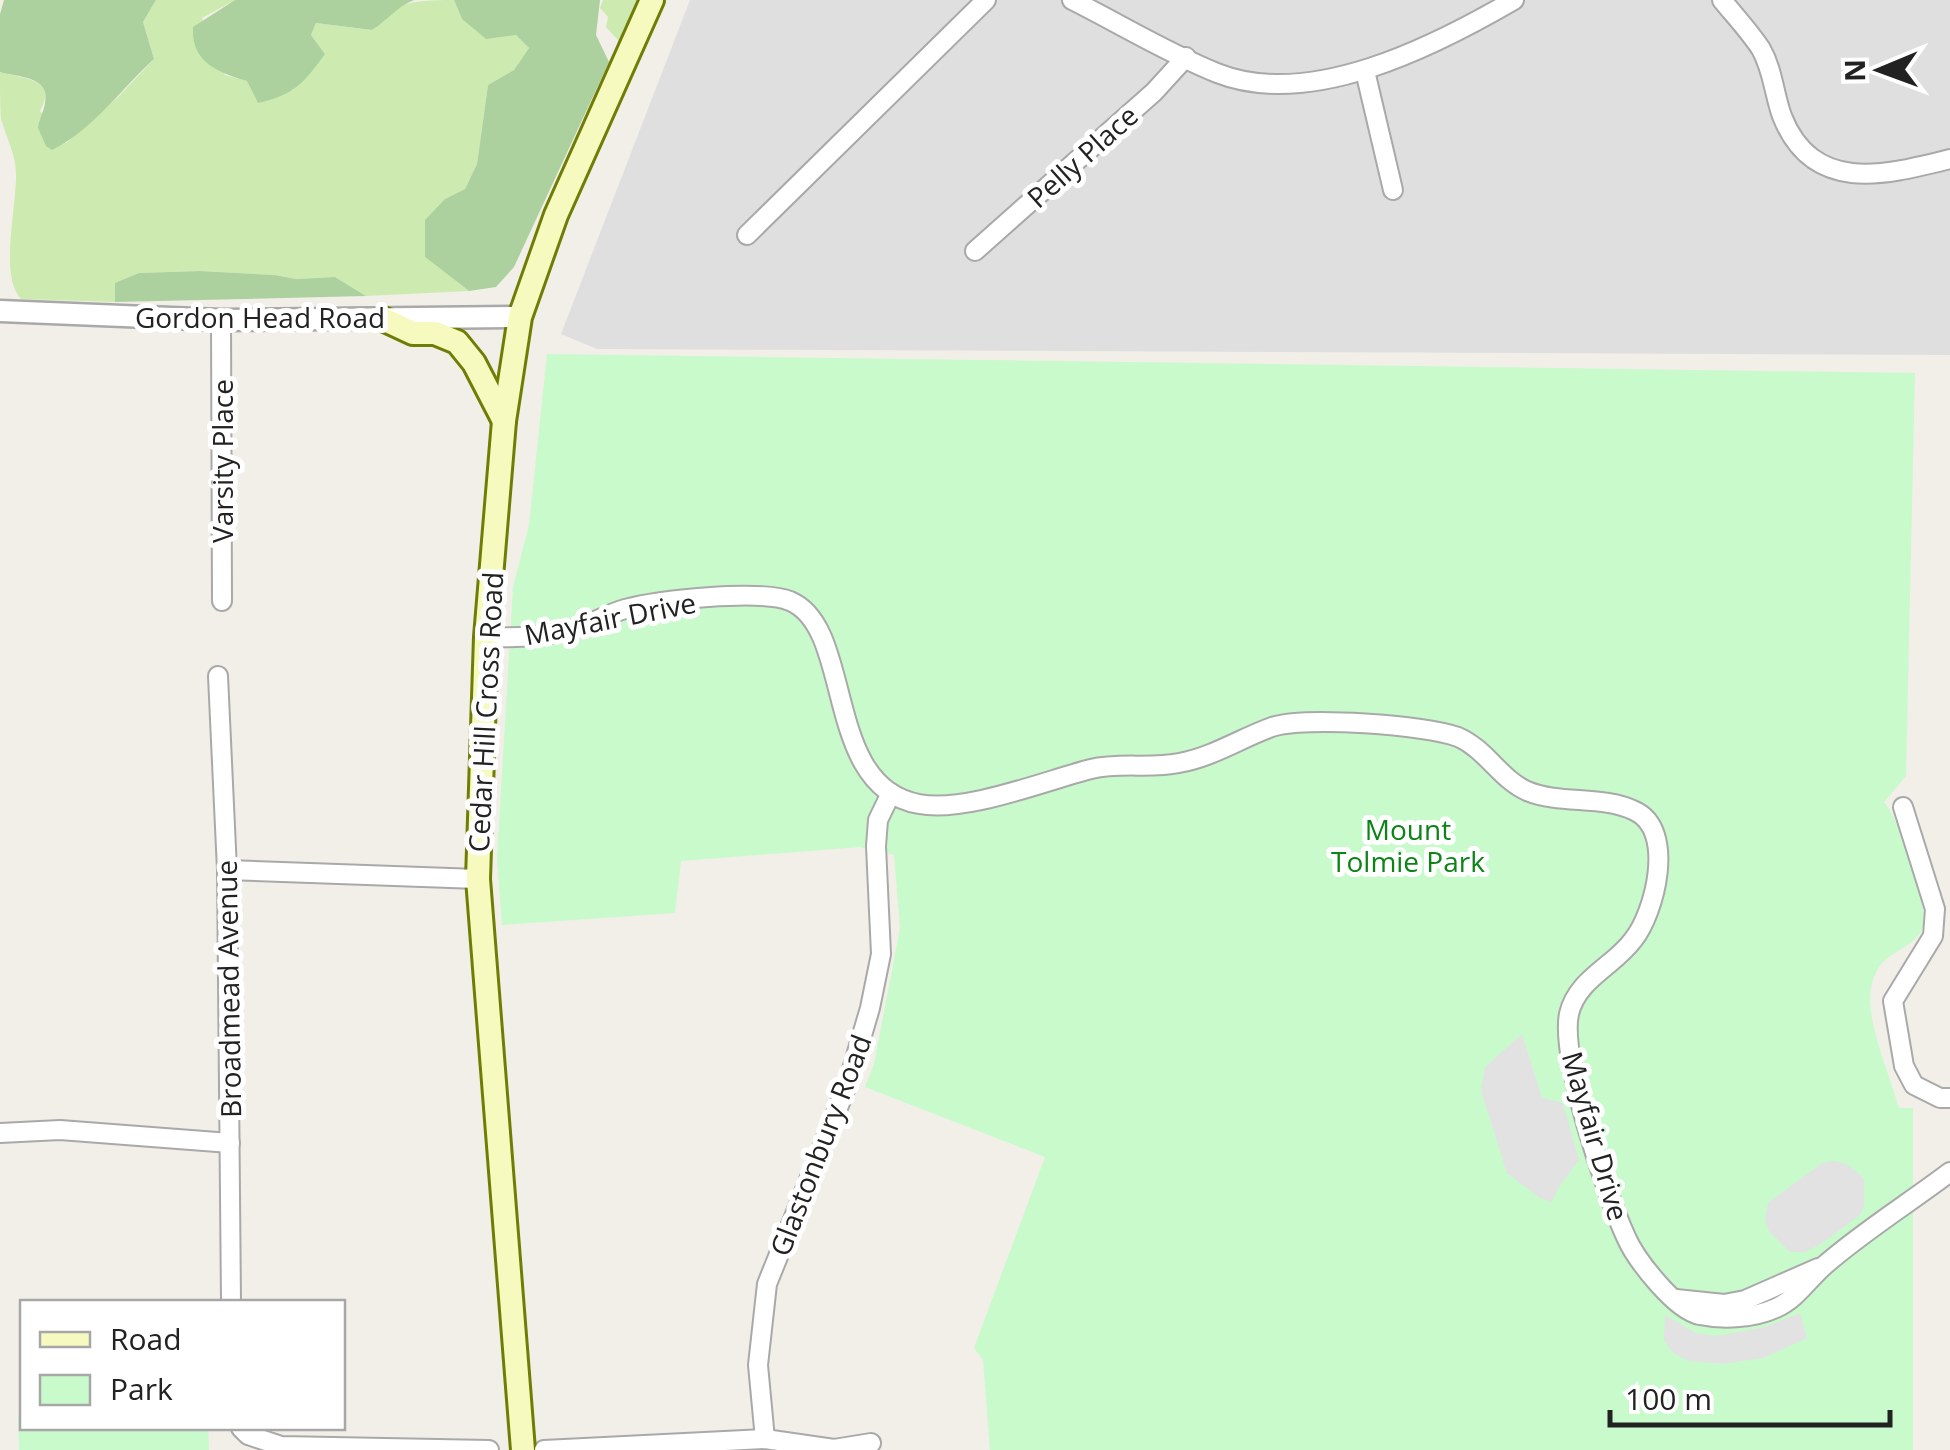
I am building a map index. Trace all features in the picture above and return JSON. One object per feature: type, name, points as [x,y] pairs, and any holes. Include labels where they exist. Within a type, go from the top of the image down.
[{"type":"main road","name":"Cedar Hill Cross Road","points":[[522,1450],[478,879],[486,637],[504,421],[520,317],[556,215],[652,0]]},
{"type":"main road","points":[[383,319],[413,333],[434,333],[457,342],[474,364],[504,421]]},
{"type":"street","points":[[747,235],[986,0]]},
{"type":"street","points":[[1072,0],[1218,74],[1248,81],[1322,80],[1365,70],[1469,26],[1514,0]]},
{"type":"street","points":[[1722,0],[1760,47],[1770,68],[1782,116],[1806,152],[1840,171],[1865,175],[1891,174],[1950,159]]},
{"type":"street","name":"Pelly Place","points":[[975,251],[1154,92],[1186,57]]},
{"type":"street","points":[[1365,70],[1393,190]]},
{"type":"street","name":"Gordon Head Road","points":[[0,311],[221,320],[520,317]]},
{"type":"street","name":"Varsity Place","points":[[221,320],[222,601]]},
{"type":"street","name":"Mayfair Drive","points":[[486,637],[560,633],[626,609],[655,605],[729,597],[786,599],[803,608],[816,622],[849,732],[866,767],[891,793],[913,804],[966,802],[1099,767],[1176,764],[1286,723],[1324,721],[1450,734],[1478,748],[1521,789],[1641,813],[1655,830],[1659,847],[1650,908],[1633,940],[1576,995],[1568,1020],[1568,1046],[1590,1130],[1626,1239],[1641,1264],[1690,1313],[1727,1317],[1774,1309],[1796,1296],[1823,1266],[1950,1172]]},
{"type":"street","name":"Broadmead Avenue","points":[[218,676],[228,870],[231,1300]]},
{"type":"street","name":"Glastonbury Road","points":[[765,1439],[758,1365],[767,1284],[848,1083],[870,1008],[881,954],[878,820],[891,793]]},
{"type":"street","points":[[1903,806],[1934,909],[1932,936],[1894,1001],[1904,1066],[1914,1085],[1940,1098],[1950,1098]]},
{"type":"street","points":[[228,870],[478,879]]},
{"type":"street","points":[[0,1133],[60,1130],[230,1143]]},
{"type":"street","points":[[243,1430],[281,1446],[489,1450]]},
{"type":"street","points":[[544,1450],[765,1439],[834,1449],[872,1443]]},
{"type":"shaded area","points":[[690,0],[1950,0],[1950,355],[597,349],[561,334]]},
{"type":"shaded area","points":[[1522,1034],[1542,1098],[1563,1103],[1579,1160],[1552,1202],[1540,1198],[1507,1173],[1481,1091],[1485,1067]]},
{"type":"shaded area","points":[[1835,1161],[1864,1178],[1864,1206],[1860,1215],[1821,1244],[1805,1252],[1790,1252],[1769,1231],[1765,1220],[1768,1203],[1822,1163]]},
{"type":"shaded area","points":[[1800,1313],[1807,1338],[1763,1358],[1722,1364],[1689,1361],[1673,1353],[1664,1340],[1665,1315],[1696,1333],[1717,1336],[1765,1327]]},
{"type":"green space","points":[[4,0],[156,0],[143,22],[154,59],[94,120],[52,150],[38,128],[45,103],[43,87],[31,79],[0,72],[0,14]]},
{"type":"green space","points":[[156,0],[235,0],[202,18],[225,75],[247,81],[325,54],[311,35],[316,23],[372,30],[397,8],[416,2],[454,0],[462,19],[516,35],[529,48],[514,70],[488,85],[477,164],[465,189],[445,199],[425,257],[469,291],[366,296],[335,277],[296,279],[200,271],[139,273],[116,283],[115,302],[21,299],[11,276],[16,171],[1,119],[0,72],[41,86],[45,100],[40,111],[66,143],[154,59],[143,22]]},
{"type":"green space","points":[[235,0],[414,0],[372,30],[316,23],[311,35],[325,54],[297,86],[258,103],[247,81],[208,64],[196,49],[193,27]]},
{"type":"green space","points":[[454,0],[600,0],[596,35],[609,62],[514,267],[496,287],[469,291],[425,257],[425,220],[445,199],[465,189],[477,164],[488,85],[514,70],[529,48],[516,35],[486,39],[462,19]]},
{"type":"green space","points":[[603,0],[638,0],[619,41],[606,27],[608,17],[600,8]]},
{"type":"green space","points":[[200,271],[296,279],[335,277],[366,296],[115,302],[115,283],[139,273]]},
{"type":"green space","name":"Mount Tolmie Park","points":[[547,354],[1915,373],[1906,776],[1884,802],[1913,867],[1924,922],[1915,939],[1880,966],[1870,1001],[1875,1031],[1899,1108],[1913,1108],[1913,1450],[990,1450],[983,1360],[974,1348],[1045,1157],[865,1087],[874,1064],[900,928],[894,855],[860,847],[681,861],[675,913],[502,925],[497,859],[513,587],[529,525]]},
{"type":"green space","points":[[18,1415],[20,1430],[208,1430],[209,1450],[19,1450]]}]
